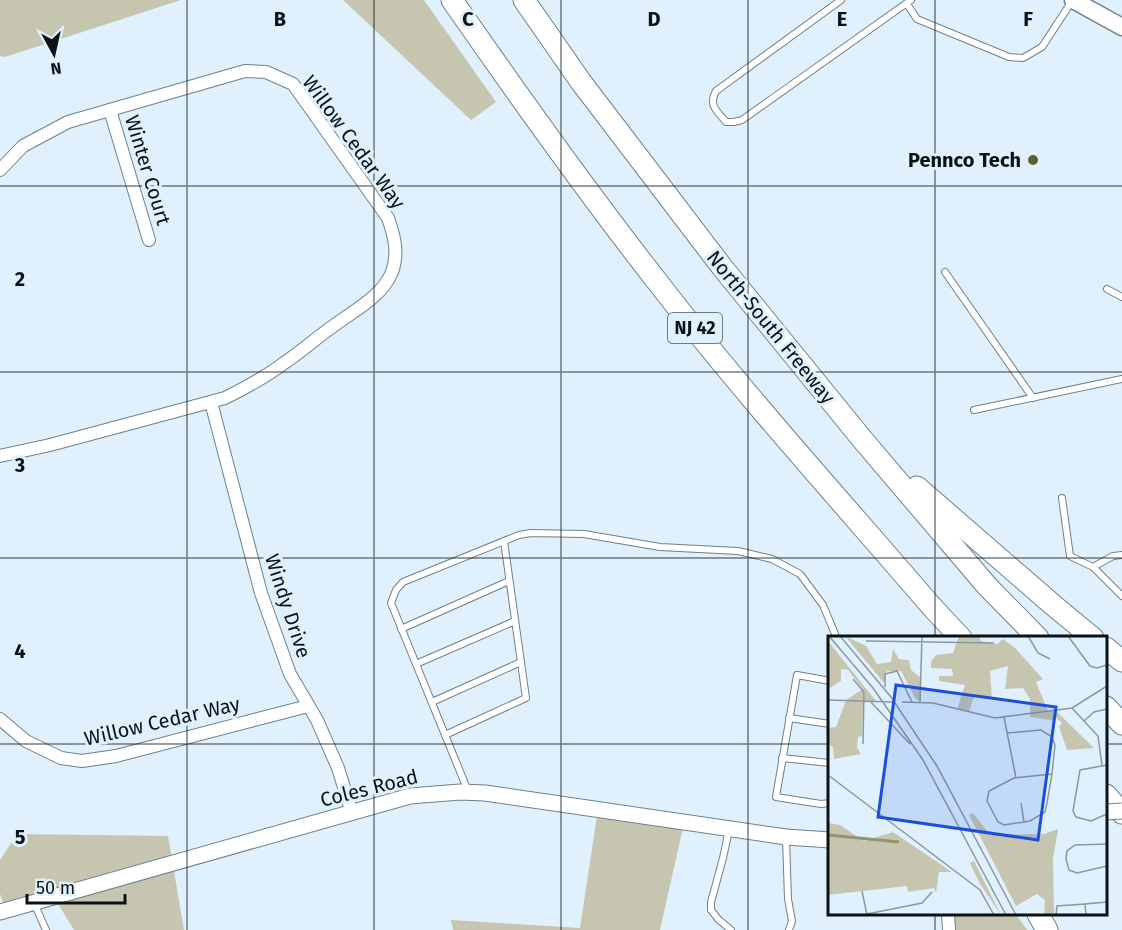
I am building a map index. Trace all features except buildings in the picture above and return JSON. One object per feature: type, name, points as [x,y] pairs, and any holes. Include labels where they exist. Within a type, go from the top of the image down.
[{"type":"highway","name":"NJ 42","points":[[452,0],[663,290],[762,411],[959,636]]},
{"type":"highway","name":"North-South Freeway","points":[[524,0],[581,82],[722,267],[862,439],[987,586],[1036,636]]},
{"type":"highway","points":[[862,439],[1091,636]]},
{"type":"highway","points":[[1107,649],[1122,661]]},
{"type":"highway","points":[[1107,708],[1122,724]]},
{"type":"highway","points":[[1107,796],[1122,812]]},
{"type":"main road","points":[[1073,0],[1122,27]]},
{"type":"street","name":"Willow Cedar Way","points":[[0,170],[23,146],[68,123],[245,71],[266,72],[293,84],[388,218],[396,250],[393,270],[385,285],[366,303],[284,364],[251,385],[211,402],[50,446],[0,456]]},
{"type":"street","name":"Winter Court","points":[[110,110],[149,240]]},
{"type":"street","name":"Windy Drive","points":[[211,402],[261,593],[290,674],[316,720],[338,768],[352,813]]},
{"type":"street","name":"Willow Cedar Way","points":[[0,719],[26,741],[61,758],[82,761],[116,756],[308,706]]},
{"type":"street","name":"Coles Road","points":[[0,912],[410,796],[485,793],[786,837],[828,840]]},
{"type":"street","points":[[948,915],[949,930]]},
{"type":"lane","points":[[841,0],[716,91],[713,105],[726,122],[742,120],[909,2],[917,19],[1009,57],[1023,58],[1042,47],[1073,0]]},
{"type":"lane","points":[[945,272],[1033,398]]},
{"type":"lane","points":[[1107,289],[1122,297]]},
{"type":"lane","points":[[974,410],[1122,379]]},
{"type":"lane","points":[[1062,498],[1070,556],[1093,567],[1122,597]]},
{"type":"lane","points":[[469,792],[391,603],[396,590],[403,582],[519,535],[531,533],[584,534],[660,547],[738,551],[771,559],[800,574],[823,605],[835,636]]},
{"type":"lane","points":[[445,735],[526,698],[504,542]]},
{"type":"lane","points":[[1093,567],[1113,556],[1122,555]]},
{"type":"lane","points":[[401,629],[509,581]]},
{"type":"lane","points":[[416,664],[515,621]]},
{"type":"lane","points":[[432,702],[521,662]]},
{"type":"lane","points":[[828,681],[796,675],[776,797],[828,803]]},
{"type":"lane","points":[[789,718],[828,724]]},
{"type":"lane","points":[[782,758],[828,763]]},
{"type":"lane","points":[[729,829],[711,910],[717,920],[731,930]]},
{"type":"lane","points":[[786,837],[788,899],[792,921],[789,930]]},
{"type":"lane","points":[[34,902],[46,930]]},
{"type":"green space","points":[[0,0],[181,0],[5,57],[0,56]]},
{"type":"green space","points":[[343,0],[424,0],[496,102],[471,120]]},
{"type":"green space","points":[[598,809],[684,823],[660,930],[453,930],[451,920],[580,928]]},
{"type":"green space","points":[[17,834],[168,836],[184,930],[74,930],[52,894],[5,908],[0,894],[0,860]]},
{"type":"green space","points":[[947,915],[1017,915],[1027,930],[950,930]]},
{"type":"place","name":"Pennco Tech","points":[[1033,160]]}]
